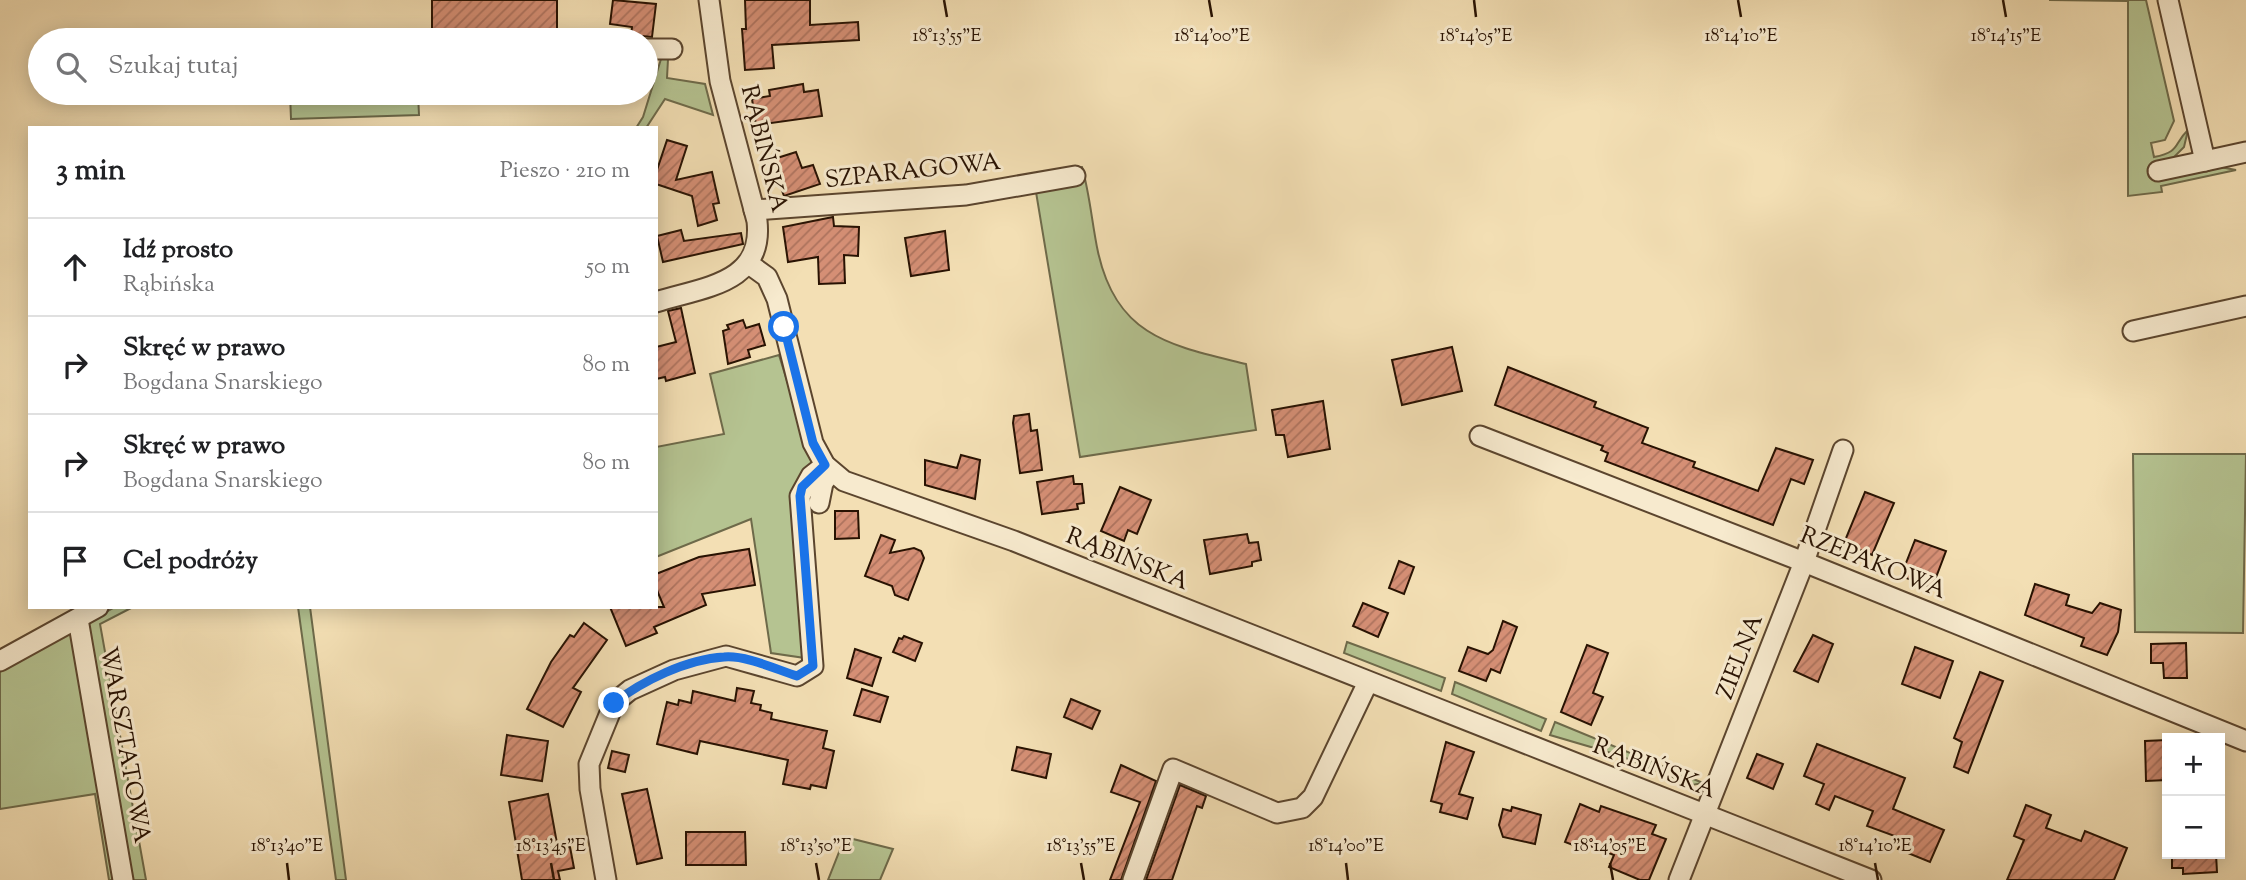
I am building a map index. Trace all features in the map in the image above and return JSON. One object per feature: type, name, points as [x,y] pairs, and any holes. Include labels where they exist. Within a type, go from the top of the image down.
[{"type":"street","name":"RĄBIŃSKA","points":[[709,0],[720,81],[758,234],[750,264]]},
{"type":"street","points":[[2168,0],[2205,161]]},
{"type":"street","points":[[658,49],[672,49]]},
{"type":"street","points":[[2158,171],[2246,154]]},
{"type":"street","name":"SZPARAGOWA","points":[[754,210],[965,195],[1075,176]]},
{"type":"street","points":[[658,301],[730,278],[750,264],[761,270],[772,285],[813,443],[828,469]]},
{"type":"street","points":[[2133,331],[2246,306]]},
{"type":"street","name":"RZEPAKOWA","points":[[1480,436],[1804,562],[2246,741]]},
{"type":"street","name":"ZIELNA","points":[[1679,880],[1804,562],[1843,450]]},
{"type":"street","name":"RĄBIŃSKA","points":[[828,469],[859,487],[982,529],[1871,880]]},
{"type":"street","points":[[819,503],[828,469]]},
{"type":"street","points":[[606,880],[590,789],[589,764],[614,703],[630,690],[674,670],[726,656],[797,676],[813,666],[800,496],[802,487],[828,469]]},
{"type":"street","points":[[0,661],[95,609]]},
{"type":"street","name":"WARSZTATOWA","points":[[78,619],[123,880]]},
{"type":"street","points":[[1133,880],[1173,769],[1277,813],[1302,808],[1313,797],[1368,682]]},
{"type":"green space","points":[[2049,0],[2146,0],[2174,121],[2165,140],[2151,143],[2154,157],[2173,150],[2188,130],[2184,147],[2173,158],[2236,170],[2161,186],[2162,192],[2128,196],[2128,1]]},
{"type":"green space","points":[[661,59],[668,59],[667,78],[705,84],[713,115],[665,99],[647,126],[637,126],[647,105],[658,105],[658,69]]},
{"type":"green space","points":[[290,105],[419,105],[419,115],[291,119]]},
{"type":"green space","points":[[1082,167],[1098,252],[1107,281],[1119,303],[1134,320],[1152,334],[1195,351],[1246,364],[1256,430],[1080,457],[1036,192],[979,203],[776,215]]},
{"type":"green space","points":[[779,355],[812,462],[797,483],[805,658],[771,653],[751,519],[658,556],[658,447],[724,434],[710,374]]},
{"type":"green space","points":[[2133,454],[2246,454],[2243,633],[2135,632]]},
{"type":"green space","points":[[111,609],[129,609],[100,624],[146,880],[130,880],[85,624]]},
{"type":"green space","points":[[298,609],[310,609],[346,880],[336,880]]},
{"type":"green space","points":[[75,630],[117,880],[109,880],[95,794],[0,809],[0,672]]},
{"type":"green space","points":[[1347,642],[1445,678],[1441,691],[1344,653]]},
{"type":"green space","points":[[1455,682],[1546,719],[1541,731],[1452,694]]},
{"type":"green space","points":[[1555,722],[1703,783],[1692,785],[1618,755],[1550,735]]},
{"type":"green space","points":[[845,837],[893,849],[880,880],[828,880]]},
{"type":"building","points":[[432,0],[557,0],[557,28],[432,28]]},
{"type":"building","points":[[613,0],[656,4],[653,28],[610,24]]},
{"type":"building","points":[[745,0],[810,0],[810,25],[858,22],[859,40],[772,45],[774,68],[745,70],[742,29],[746,29]]},
{"type":"building","points":[[803,84],[804,92],[818,90],[822,116],[756,125],[752,99],[770,96],[769,90]]},
{"type":"building","points":[[667,140],[687,146],[676,180],[712,172],[719,203],[713,204],[717,220],[698,226],[692,196],[658,185],[658,167]]},
{"type":"building","points":[[796,152],[802,168],[813,165],[820,184],[784,196],[771,160]]},
{"type":"building","points":[[833,217],[834,226],[859,227],[858,256],[844,255],[845,283],[819,284],[818,257],[788,262],[783,227]]},
{"type":"building","points":[[681,230],[684,241],[741,233],[743,244],[663,262],[658,236]]},
{"type":"building","points":[[945,231],[949,270],[911,276],[905,238]]},
{"type":"building","points":[[681,308],[695,373],[666,381],[665,377],[658,379],[658,346],[676,342],[668,311]]},
{"type":"building","points":[[743,320],[746,328],[759,324],[765,345],[748,350],[750,357],[728,364],[723,331],[729,329],[727,325]]},
{"type":"building","points":[[1452,347],[1462,391],[1402,405],[1392,360]]},
{"type":"building","points":[[1508,367],[1596,402],[1594,407],[1648,428],[1642,443],[1695,462],[1693,467],[1758,491],[1776,448],[1813,460],[1804,484],[1791,479],[1773,525],[1605,461],[1608,453],[1601,450],[1603,446],[1495,405]]},
{"type":"building","points":[[1323,401],[1330,449],[1288,457],[1284,435],[1276,435],[1272,410]]},
{"type":"building","points":[[1029,414],[1031,431],[1037,430],[1042,470],[1020,473],[1014,416]]},
{"type":"building","points":[[961,455],[980,460],[975,499],[925,485],[925,460],[957,468]]},
{"type":"building","points":[[1073,476],[1074,484],[1082,484],[1084,503],[1077,504],[1078,509],[1042,514],[1037,482]]},
{"type":"building","points":[[1120,487],[1151,500],[1137,534],[1128,530],[1124,541],[1101,531]]},
{"type":"building","points":[[1865,492],[1894,503],[1872,555],[1844,543]]},
{"type":"building","points":[[835,511],[858,511],[859,538],[835,539]]},
{"type":"building","points":[[1247,534],[1249,543],[1258,542],[1261,560],[1252,562],[1252,566],[1210,574],[1204,540]]},
{"type":"building","points":[[881,535],[895,540],[890,553],[914,548],[921,551],[924,558],[908,600],[895,595],[892,586],[865,576]]},
{"type":"building","points":[[1915,540],[1946,551],[1932,588],[1901,576]]},
{"type":"building","points":[[749,549],[755,585],[702,594],[706,605],[654,627],[657,633],[626,646],[611,609],[664,607],[658,593],[658,573],[699,557]]},
{"type":"building","points":[[1399,561],[1414,567],[1404,594],[1389,588]]},
{"type":"building","points":[[2035,584],[2069,595],[2066,605],[2092,613],[2100,603],[2121,610],[2118,632],[2107,655],[2081,646],[2084,638],[2025,615]]},
{"type":"building","points":[[1363,603],[1388,613],[1378,637],[1353,626]]},
{"type":"building","points":[[1503,621],[1517,627],[1500,673],[1491,669],[1486,681],[1459,671],[1468,647],[1488,654],[1493,650]]},
{"type":"building","points":[[584,623],[607,640],[573,688],[581,692],[563,727],[527,709],[551,662],[570,635],[574,637]]},
{"type":"building","points":[[1813,635],[1833,644],[1818,682],[1794,671]]},
{"type":"building","points":[[904,636],[922,643],[915,661],[893,652],[899,638]]},
{"type":"building","points":[[2186,643],[2187,678],[2164,678],[2163,663],[2151,663],[2151,644]]},
{"type":"building","points":[[1587,645],[1608,653],[1593,693],[1603,697],[1591,725],[1561,712]]},
{"type":"building","points":[[1915,647],[1953,661],[1940,698],[1902,684]]},
{"type":"building","points":[[855,649],[881,658],[872,686],[847,678]]},
{"type":"building","points":[[1980,672],[2003,681],[1968,773],[1954,767],[1962,742],[1954,738]]},
{"type":"building","points":[[737,688],[754,691],[751,703],[761,705],[760,710],[772,713],[771,719],[827,731],[823,748],[834,751],[826,788],[811,785],[810,789],[783,784],[788,760],[700,741],[697,754],[657,744],[667,702],[678,705],[679,700],[691,703],[693,691],[735,701]]},
{"type":"building","points":[[862,689],[888,697],[880,722],[854,715]]},
{"type":"building","points":[[1071,699],[1100,711],[1092,729],[1064,717]]},
{"type":"building","points":[[507,735],[548,741],[542,781],[501,775]]},
{"type":"building","points":[[2162,740],[2162,780],[2146,781],[2145,741]]},
{"type":"building","points":[[1446,742],[1474,752],[1459,794],[1473,798],[1467,819],[1440,812],[1442,804],[1431,801]]},
{"type":"building","points":[[1817,744],[1905,778],[1893,809],[1944,830],[1930,862],[1898,849],[1903,839],[1867,826],[1873,811],[1835,796],[1829,810],[1816,804],[1824,784],[1804,776]]},
{"type":"building","points":[[1017,747],[1051,754],[1046,778],[1012,770]]},
{"type":"building","points":[[612,751],[629,755],[625,772],[608,768]]},
{"type":"building","points":[[1757,754],[1783,764],[1773,789],[1747,778]]},
{"type":"building","points":[[1121,765],[1156,781],[1121,880],[1110,880],[1140,802],[1111,792]]},
{"type":"building","points":[[1180,785],[1206,796],[1202,808],[1197,806],[1172,880],[1146,880]]},
{"type":"building","points":[[647,789],[662,858],[637,864],[622,794]]},
{"type":"building","points":[[548,794],[558,849],[570,847],[574,868],[558,871],[560,880],[522,880],[509,802]]},
{"type":"building","points":[[1580,804],[1599,812],[1601,806],[1656,825],[1652,834],[1666,839],[1649,880],[1640,880],[1609,867],[1614,855],[1588,845],[1586,850],[1565,842]]},
{"type":"building","points":[[2026,805],[2051,815],[2046,828],[2081,841],[2085,831],[2127,848],[2114,880],[2007,880],[2024,840],[2014,836]]},
{"type":"building","points":[[1512,807],[1541,815],[1535,844],[1503,837],[1499,825],[1503,809],[1511,811]]},
{"type":"building","points":[[686,832],[745,832],[746,865],[686,865]]},
{"type":"building","points":[[2172,859],[2216,859],[2217,872],[2183,874],[2183,868],[2172,868]]},
{"type":"route","points":[[614,703],[630,690],[674,670],[726,656],[797,676],[813,666],[800,496],[802,487],[825,465],[813,443],[784,327]]}]
